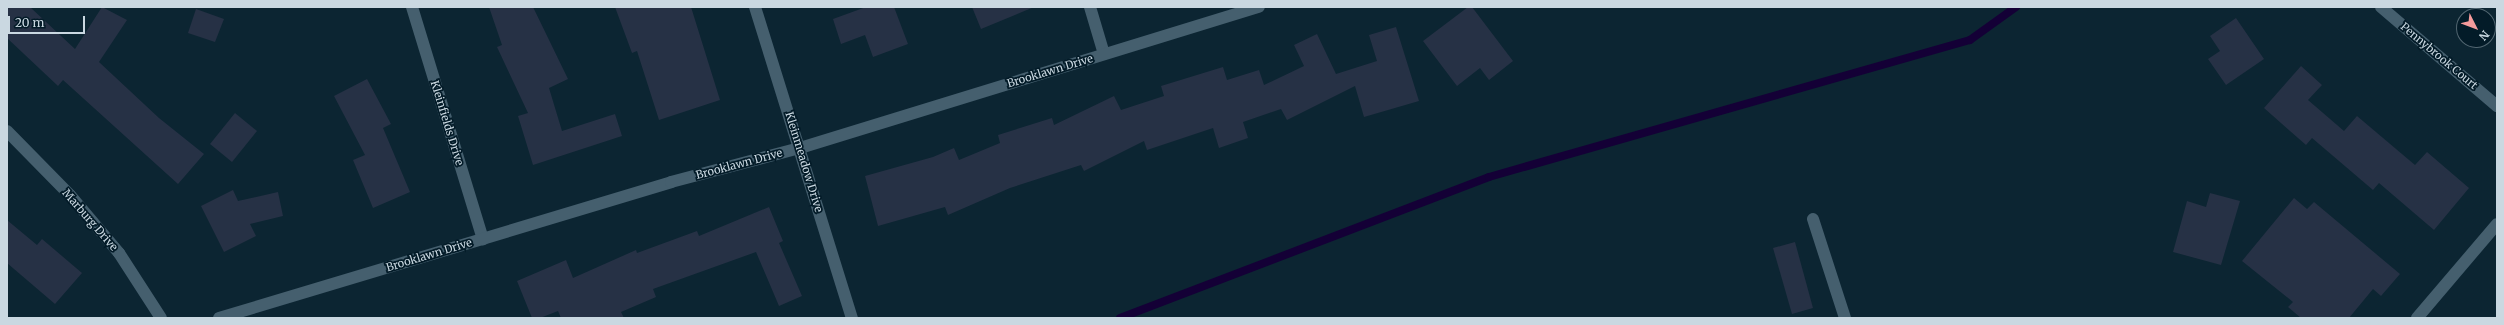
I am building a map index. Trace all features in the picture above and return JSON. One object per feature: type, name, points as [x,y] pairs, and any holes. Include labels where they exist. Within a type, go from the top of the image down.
[{"type":"street","name":"Kleinfields Drive","points":[[412,7],[483,239]]},
{"type":"street","name":"Kleinmeadow Drive","points":[[755,7],[852,318]]},
{"type":"street","points":[[1090,7],[1104,54]]},
{"type":"street","name":"Brooklawn Drive","points":[[219,318],[671,182],[800,148],[1259,7]]},
{"type":"street","name":"Pennybrook Court","points":[[2381,7],[2497,106]]},
{"type":"street","name":"Marburg Drive","points":[[7,131],[70,195],[119,253],[161,318]]},
{"type":"street","points":[[1813,219],[1845,318]]},
{"type":"street","points":[[2416,318],[2497,224]]},
{"type":"building","points":[[7,7],[30,7],[75,49],[102,7],[127,20],[99,62],[159,118],[204,154],[178,184],[63,80],[58,86],[7,38]]},
{"type":"building","points":[[489,7],[533,7],[568,79],[549,88],[562,131],[615,114],[622,136],[533,165],[518,116],[528,113],[497,47],[502,45]]},
{"type":"building","points":[[615,7],[691,7],[720,100],[659,120],[637,51],[632,53]]},
{"type":"building","points":[[866,7],[894,7],[908,44],[873,57],[865,35],[841,44],[833,19]]},
{"type":"building","points":[[972,7],[1034,7],[981,29]]},
{"type":"building","points":[[1468,7],[1472,7],[1513,61],[1489,80],[1480,68],[1457,86],[1423,41]]},
{"type":"building","points":[[196,9],[224,19],[215,42],[188,33]]},
{"type":"building","points":[[2236,18],[2264,59],[2226,85],[2208,59],[2220,51],[2210,36]]},
{"type":"building","points":[[1396,27],[1419,101],[1364,117],[1355,86],[1287,120],[1281,109],[1243,122],[1248,138],[1219,148],[1213,128],[1147,150],[1144,141],[1084,171],[1081,165],[1010,188],[948,215],[945,207],[878,226],[865,176],[933,157],[954,148],[959,160],[1000,143],[998,135],[1052,118],[1054,125],[1114,96],[1121,110],[1164,96],[1161,86],[1223,67],[1227,80],[1259,70],[1264,85],[1304,66],[1294,45],[1317,34],[1336,74],[1377,61],[1369,35]]},
{"type":"building","points":[[2301,66],[2322,85],[2308,100],[2344,131],[2357,116],[2415,165],[2427,152],[2469,188],[2434,230],[2379,183],[2373,190],[2312,138],[2306,145],[2264,108]]},
{"type":"building","points":[[367,79],[391,124],[383,128],[410,192],[373,208],[353,160],[365,155],[334,96]]},
{"type":"building","points":[[235,113],[257,131],[232,162],[210,144]]},
{"type":"building","points":[[233,190],[238,201],[278,192],[283,216],[250,224],[256,236],[224,252],[201,206]]},
{"type":"building","points":[[2210,193],[2240,201],[2221,265],[2173,252],[2187,201],[2206,207]]},
{"type":"building","points":[[2294,198],[2307,209],[2314,202],[2400,274],[2381,296],[2373,289],[2349,318],[2301,318],[2288,307],[2293,302],[2242,261]]},
{"type":"building","points":[[769,207],[783,241],[779,243],[802,296],[779,306],[756,252],[653,289],[656,297],[621,312],[624,318],[561,318],[558,311],[540,318],[532,318],[517,281],[566,260],[573,278],[636,250],[637,253],[697,231],[699,236]]},
{"type":"building","points":[[7,220],[37,245],[42,239],[82,273],[55,304],[7,263]]},
{"type":"building","points":[[1795,242],[1813,308],[1792,314],[1773,248]]},
{"type":"waterway","points":[[1120,318],[1489,177],[1970,40],[2016,7]]}]
